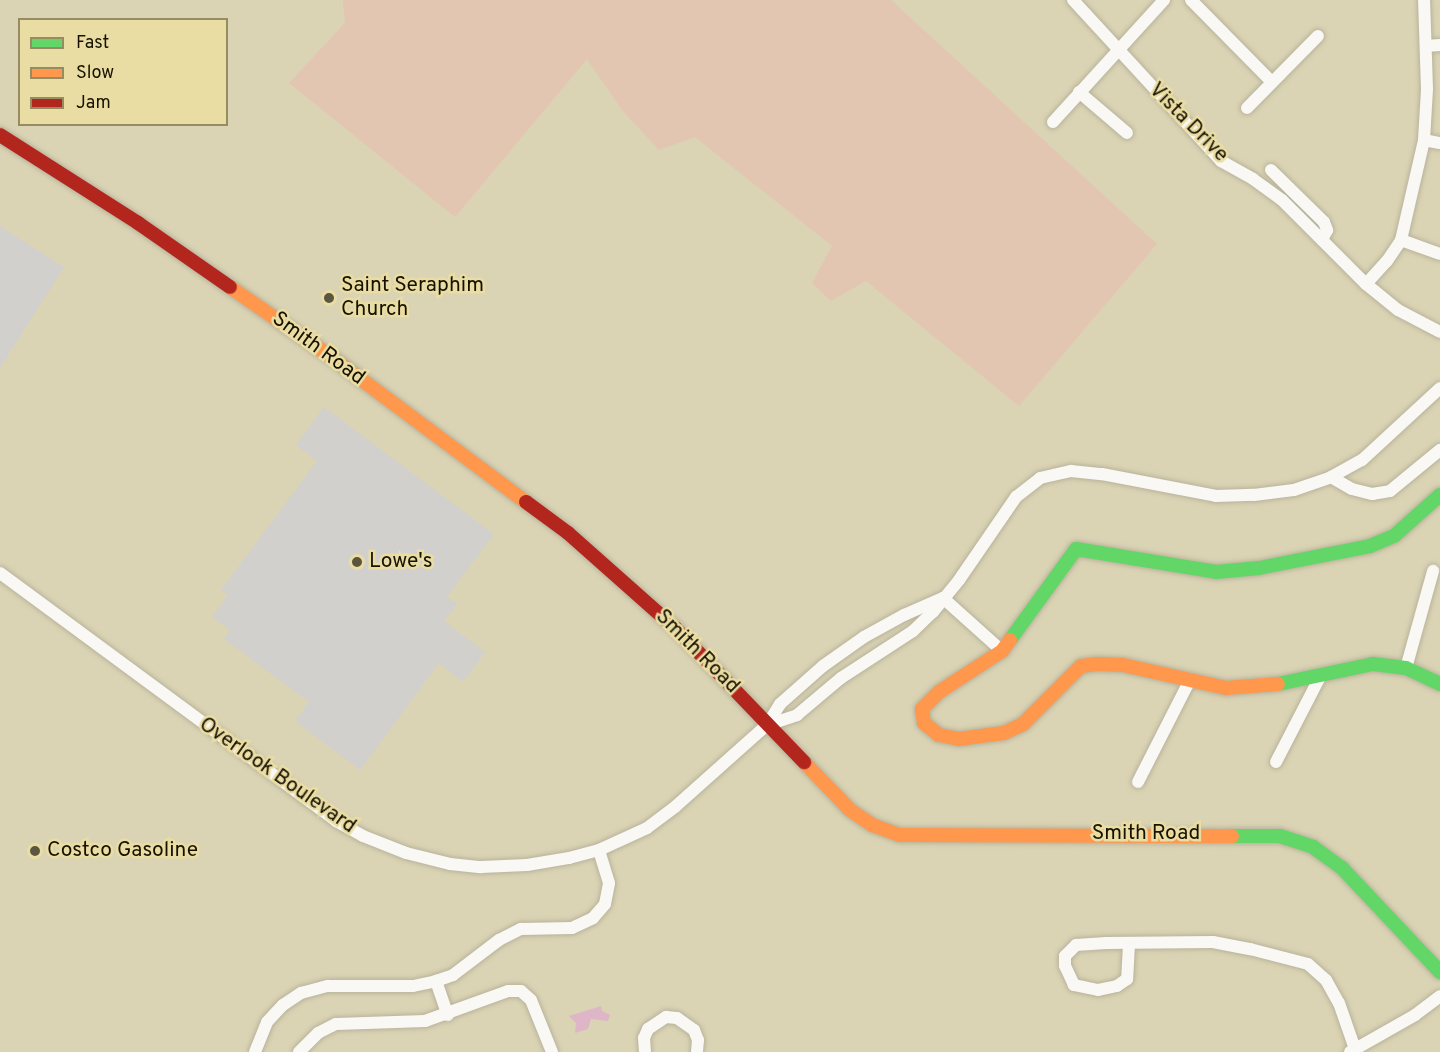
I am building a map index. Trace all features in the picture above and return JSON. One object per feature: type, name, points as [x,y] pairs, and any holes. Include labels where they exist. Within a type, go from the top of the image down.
[{"type":"street","name":"Vista Drive","points":[[1073,0],[1221,161],[1253,179],[1281,200],[1366,284],[1398,310],[1440,332]]},
{"type":"street","points":[[1053,122],[1164,0]]},
{"type":"street","points":[[1191,0],[1272,81]]},
{"type":"street","points":[[1366,284],[1387,261],[1401,240],[1424,140],[1426,46],[1424,0]]},
{"type":"street","points":[[1246,108],[1318,36]]},
{"type":"street","points":[[1426,46],[1440,45]]},
{"type":"street","points":[[1079,92],[1127,134]]},
{"type":"street","name":"Smith Road","points":[[0,135],[138,223],[334,359],[568,533],[676,629],[850,810],[872,825],[900,835],[1247,834],[1280,836],[1313,847],[1342,868],[1440,972]]},
{"type":"street","points":[[1424,140],[1440,143]]},
{"type":"street","points":[[1271,170],[1324,222],[1327,230],[1322,240]]},
{"type":"street","points":[[1401,240],[1440,254]]},
{"type":"street","points":[[767,725],[797,715],[842,678],[914,631],[943,598],[1016,497],[1040,478],[1071,471],[1102,474],[1216,496],[1254,495],[1294,490],[1331,477],[1362,460],[1440,388]]},
{"type":"street","points":[[1331,477],[1352,489],[1372,494],[1390,490],[1440,450]]},
{"type":"street","points":[[1440,495],[1394,536],[1370,546],[1259,568],[1216,572],[1088,549],[1076,549],[1002,651],[939,692],[922,709],[924,723],[939,735],[959,739],[1004,733],[1023,724],[1081,666],[1123,665],[1226,688],[1265,687],[1373,664],[1406,668],[1440,684]]},
{"type":"street","points":[[1406,668],[1433,571]]},
{"type":"street","name":"Overlook Boulevard","points":[[0,573],[311,805],[363,836],[420,857],[481,867],[541,864],[599,850],[636,834],[668,814],[767,725]]},
{"type":"street","points":[[767,725],[780,704],[822,666],[894,620],[943,598]]},
{"type":"street","points":[[943,598],[1002,651]]},
{"type":"street","points":[[1276,762],[1321,675]]},
{"type":"street","points":[[1138,782],[1190,680]]},
{"type":"street","points":[[255,1052],[267,1022],[284,1005],[301,993],[328,986],[413,986],[436,981],[453,975],[499,940],[521,929],[572,928],[593,918],[605,904],[609,883],[599,850]]},
{"type":"street","points":[[1129,944],[1127,979],[1116,986],[1098,990],[1074,985],[1065,966],[1065,956],[1076,945],[1213,942],[1308,964],[1326,980],[1339,1003],[1352,1051],[1415,1015],[1440,996]]},
{"type":"street","points":[[436,981],[448,1015]]},
{"type":"street","points":[[299,1052],[318,1033],[336,1024],[425,1021],[448,1015],[508,991],[521,991],[531,1000],[552,1052]]},
{"type":"street","points":[[645,1052],[644,1038],[648,1029],[666,1017],[676,1018],[694,1029],[698,1040],[697,1052]]},
{"type":"shaded area","points":[[343,0],[891,0],[1157,244],[1019,406],[866,281],[831,301],[812,283],[832,246],[695,137],[659,150],[622,110],[587,59],[455,217],[289,83],[345,23]]},
{"type":"shaded area","points":[[601,1006],[602,1011],[610,1015],[608,1021],[591,1019],[588,1029],[575,1033],[576,1023],[569,1016]]},
{"type":"building","points":[[0,226],[64,267],[0,368]]},
{"type":"building","name":"Lowe's","points":[[324,407],[494,534],[447,597],[457,604],[444,621],[485,652],[463,682],[439,663],[360,770],[295,721],[309,702],[224,639],[230,630],[212,617],[228,595],[221,590],[317,461],[296,445]]},
{"type":"traffic: fast","points":[[1010,640],[1076,549],[1216,572],[1259,568],[1370,546],[1394,536],[1440,495]]},
{"type":"traffic: fast","points":[[1278,684],[1373,664],[1406,668],[1440,684]]},
{"type":"traffic: fast","points":[[1232,836],[1280,836],[1313,847],[1342,868],[1440,972]]},
{"type":"traffic: slow","points":[[230,287],[334,359],[526,502]]},
{"type":"traffic: slow","points":[[1010,640],[1002,651],[939,692],[922,709],[924,723],[939,735],[959,739],[1004,733],[1023,724],[1081,666],[1097,664],[1123,665],[1226,688],[1278,684]]},
{"type":"traffic: slow","points":[[804,762],[850,810],[872,825],[900,835],[1232,836]]},
{"type":"traffic: jam","points":[[0,135],[138,223],[230,287]]},
{"type":"traffic: jam","points":[[526,502],[568,533],[676,629],[804,762]]},
{"type":"place","name":"Saint Seraphim Church","points":[[329,298]]},
{"type":"place","name":"Lowe's","points":[[357,562]]},
{"type":"place","name":"Costco Gasoline","points":[[35,851]]}]
